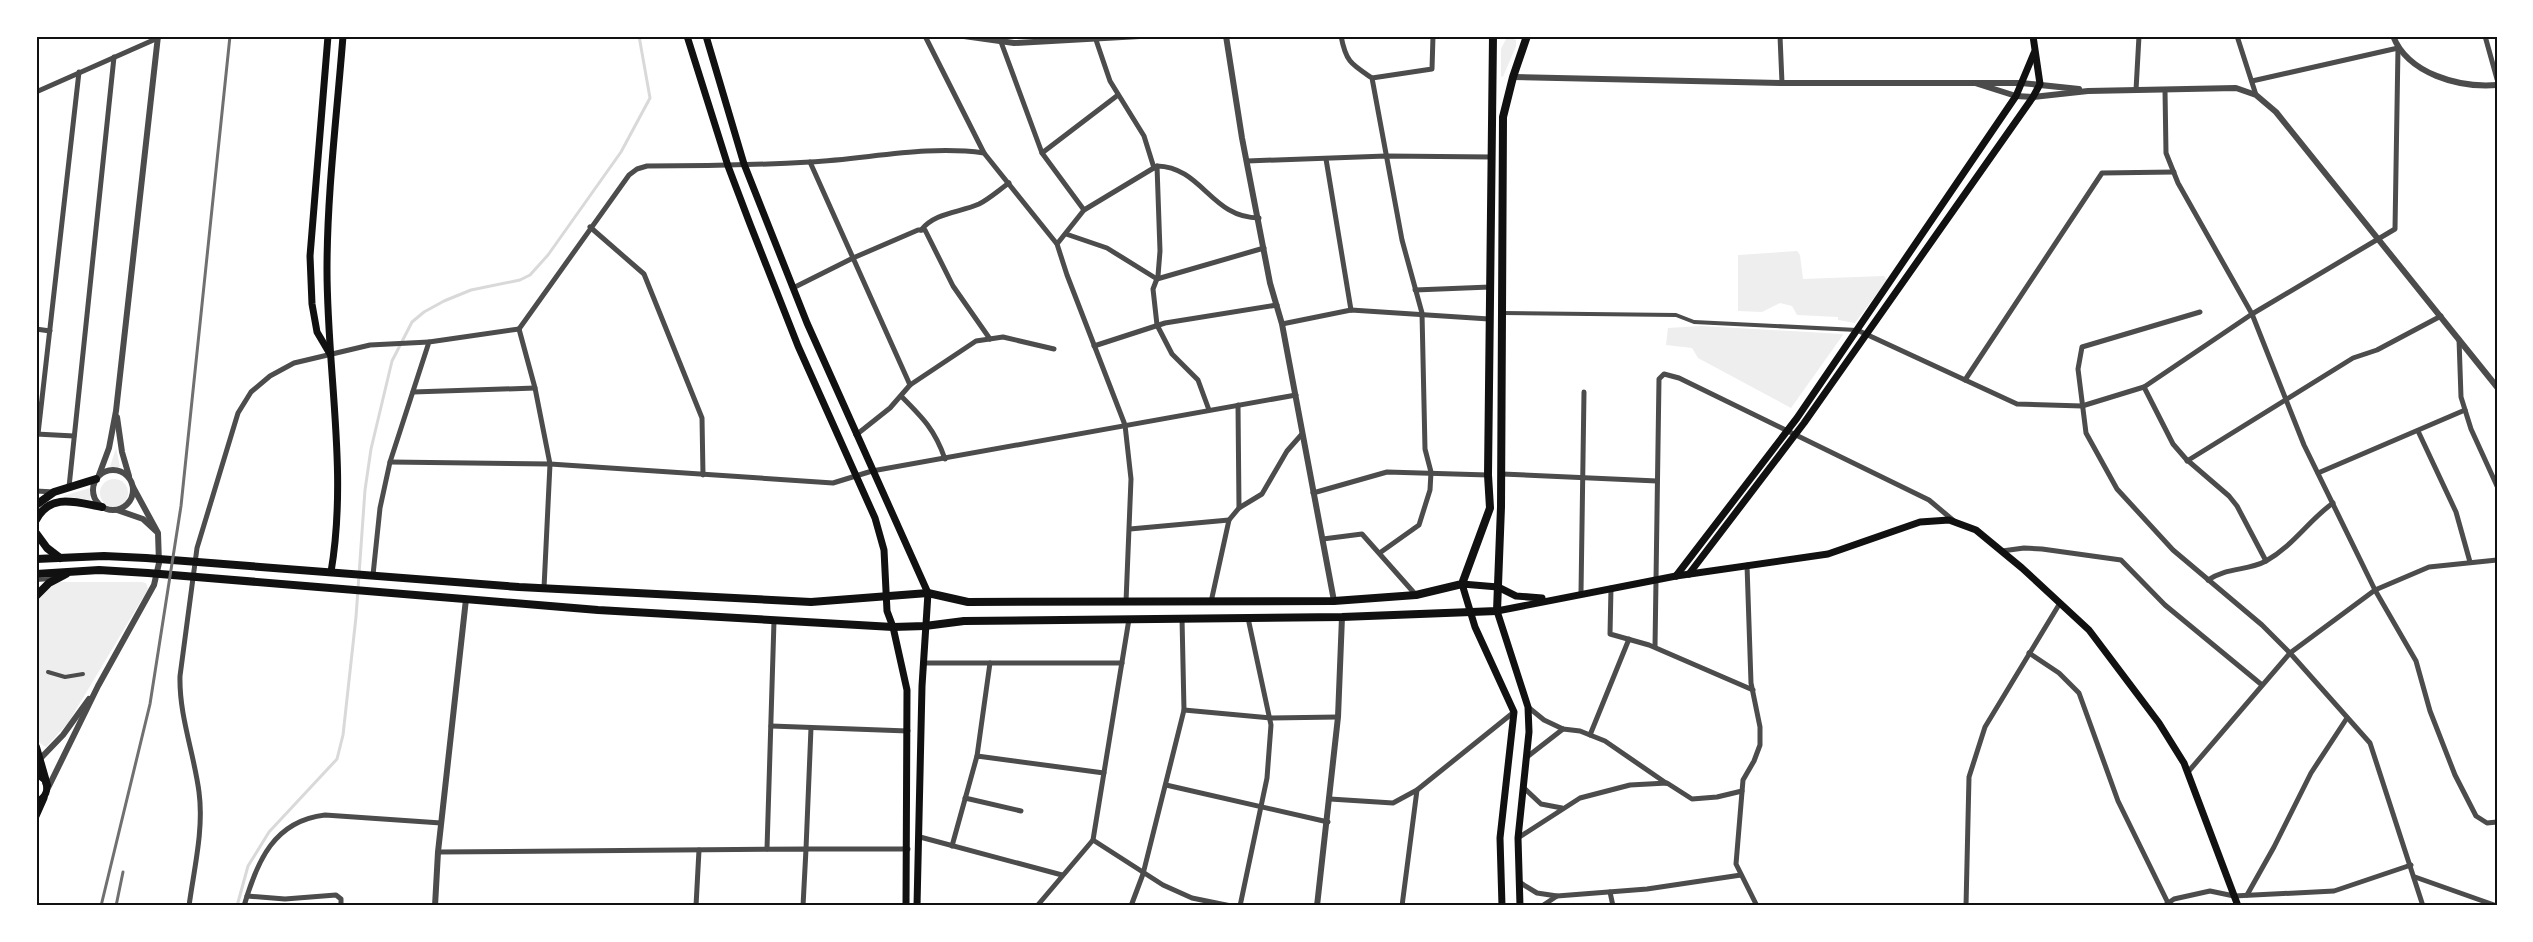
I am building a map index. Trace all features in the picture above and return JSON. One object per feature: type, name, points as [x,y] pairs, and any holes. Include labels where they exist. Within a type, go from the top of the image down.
[{"type":"main road","points":[[328,36],[310,256],[312,304],[317,332],[330,354]]},
{"type":"main road","points":[[331,572],[337,536],[338,470],[330,354],[327,271],[343,36]]},
{"type":"main road","points":[[687,36],[728,166],[798,346],[875,518],[884,550],[887,612],[893,627],[907,690],[908,849],[906,906]]},
{"type":"main road","points":[[706,36],[744,164],[793,288],[856,435],[928,593],[923,663],[917,906]]},
{"type":"main road","points":[[1493,36],[1488,475],[1490,508],[1462,584],[1474,627],[1514,712],[1500,838],[1502,905]]},
{"type":"main road","points":[[1520,906],[1518,838],[1526,756],[1528,707],[1498,611],[1498,587],[1502,474],[1502,117],[1527,36]]},
{"type":"main road","points":[[1689,574],[1796,434],[2033,97],[2040,84],[2033,36]]},
{"type":"main road","points":[[1675,576],[1788,430],[1857,330],[2016,96],[2034,53]]},
{"type":"main road","points":[[36,505],[54,492],[98,477]]},
{"type":"main road","points":[[36,520],[48,505],[59,501],[102,507]]},
{"type":"main road","points":[[36,574],[72,571],[148,573],[466,600],[774,621],[893,627],[925,626],[964,620],[1342,616],[1498,611],[1550,599],[1657,579],[1828,554],[1920,522],[1949,520],[1976,530],[2002,551],[2089,630],[2159,723],[2188,772],[2238,906]]},
{"type":"main road","points":[[36,533],[46,548],[60,558]]},
{"type":"main road","points":[[36,560],[60,558],[146,558],[544,588],[811,602],[928,593],[968,602],[1334,601],[1416,595],[1462,584],[1498,587],[1516,596],[1550,599]]},
{"type":"main road","points":[[36,596],[57,578],[72,571]]},
{"type":"main road","points":[[36,747],[38,761],[47,790],[36,816]]},
{"type":"main road","points":[[36,773],[42,776],[47,790]]},
{"type":"main road","points":[[36,802],[47,790]]},
{"type":"street","points":[[141,44],[142,36]]},
{"type":"street","points":[[925,36],[984,153],[1057,244],[1067,276],[1125,425],[1131,479],[1126,602]]},
{"type":"street","points":[[964,36],[1001,42],[1030,43],[1095,37],[1139,36]]},
{"type":"street","points":[[1226,36],[1270,283],[1282,324],[1312,493],[1323,539],[1334,601]]},
{"type":"street","points":[[1341,36],[1345,56],[1372,78],[1402,240],[1422,313],[1425,449],[1431,472],[1430,490],[1419,525],[1381,552]]},
{"type":"street","points":[[1372,78],[1432,69],[1433,36]]},
{"type":"street","points":[[1780,36],[1782,83]]},
{"type":"street","points":[[2136,90],[2139,36]]},
{"type":"street","points":[[2237,36],[2256,95]]},
{"type":"street","points":[[1502,313],[1669,315],[1682,316],[1694,322],[1857,330],[2017,404],[2082,406],[2144,387],[2252,314],[2395,229],[2398,48],[2393,36]]},
{"type":"street","points":[[2485,36],[2497,79]]},
{"type":"street","points":[[36,92],[158,37],[116,411],[109,448],[93,492],[96,501],[102,507],[143,519],[158,533]]},
{"type":"street","points":[[1095,37],[1103,66],[1118,95],[1144,136],[1156,167],[1160,251],[1157,279],[1153,289],[1157,325],[1172,354],[1198,380],[1209,410]]},
{"type":"street","points":[[1001,42],[1042,153],[1084,210]]},
{"type":"street","points":[[2252,81],[2398,48]]},
{"type":"street","points":[[2398,48],[2420,69],[2442,78],[2482,86],[2497,84]]},
{"type":"street","points":[[69,487],[114,57]]},
{"type":"street","points":[[74,436],[37,434],[79,72]]},
{"type":"street","points":[[1513,77],[1782,83],[2021,82],[2088,91]]},
{"type":"street","points":[[1976,83],[2016,96],[2033,97],[2088,91],[2236,88],[2256,95],[2276,112],[2380,239],[2497,387]]},
{"type":"street","points":[[2165,90],[2166,153],[2174,172],[2252,314],[2304,446],[2375,590],[2416,661],[2433,720],[2455,775],[2476,816],[2487,822],[2497,822]]},
{"type":"street","points":[[1042,153],[1118,95]]},
{"type":"street","points":[[189,906],[200,820],[199,793],[180,697],[180,683],[197,548],[238,413],[251,392],[270,376],[294,363],[330,354],[384,344],[429,342],[519,329],[590,227],[629,175],[637,169],[647,166],[728,166],[810,162],[897,152],[967,151],[984,153]]},
{"type":"street","points":[[1247,161],[1386,156],[1492,157]]},
{"type":"street","points":[[1326,159],[1351,310]]},
{"type":"street","points":[[810,162],[910,385]]},
{"type":"street","points":[[1057,244],[1084,210],[1156,167],[1170,166],[1183,172],[1230,213],[1244,218],[1258,218]]},
{"type":"street","points":[[1965,380],[2102,172],[2174,172]]},
{"type":"street","points":[[793,288],[853,258],[921,230],[927,223],[936,218],[980,203],[1009,183]]},
{"type":"street","points":[[590,227],[644,274],[702,418],[703,475]]},
{"type":"street","points":[[921,230],[925,230],[953,286],[990,339]]},
{"type":"street","points":[[1066,234],[1107,248],[1157,279],[1264,248]]},
{"type":"street","points":[[1415,290],[1490,287]]},
{"type":"street","points":[[1094,346],[1157,325],[1197,316],[1277,305]]},
{"type":"street","points":[[1282,324],[1351,310],[1422,313],[1490,319]]},
{"type":"street","points":[[2200,312],[2082,346],[2078,368],[2086,433],[2117,488],[2173,550],[2290,653],[2370,743],[2423,906]]},
{"type":"street","points":[[2188,461],[2353,358],[2377,350],[2441,316]]},
{"type":"street","points":[[36,329],[50,331]]},
{"type":"street","points":[[519,329],[535,388],[550,464],[544,588]]},
{"type":"street","points":[[856,435],[902,397],[910,385],[976,341],[1003,337],[1054,349]]},
{"type":"street","points":[[2459,338],[2461,397],[2497,486]]},
{"type":"street","points":[[373,575],[380,508],[390,462],[429,342]]},
{"type":"street","points":[[1654,647],[1657,579],[1659,379],[1664,374],[1679,378],[1929,500],[1946,512],[1956,523]]},
{"type":"street","points":[[36,385],[44,386]]},
{"type":"street","points":[[2144,387],[2173,444],[2188,461],[2233,501],[2266,561]]},
{"type":"street","points":[[413,392],[535,388]]},
{"type":"street","points":[[1581,593],[1584,392]]},
{"type":"street","points":[[390,462],[550,464],[833,483],[872,471],[1296,395]]},
{"type":"street","points":[[902,397],[929,424],[945,458]]},
{"type":"street","points":[[1238,405],[1239,508]]},
{"type":"street","points":[[2318,474],[2465,410]]},
{"type":"street","points":[[47,790],[98,686],[154,585],[159,556],[158,533],[129,477],[122,452],[116,411]]},
{"type":"street","points":[[2418,431],[2456,512],[2470,562]]},
{"type":"street","points":[[1211,602],[1229,520],[1239,508],[1262,494],[1287,451],[1302,434]]},
{"type":"street","points":[[98,477],[115,470],[129,477]]},
{"type":"street","points":[[1312,493],[1387,472],[1488,475]]},
{"type":"street","points":[[1502,474],[1657,481]]},
{"type":"street","points":[[116,510],[130,502],[133,487]]},
{"type":"street","points":[[36,491],[54,492]]},
{"type":"street","points":[[2208,580],[2229,570],[2256,566],[2266,561],[2287,548],[2323,510],[2333,503]]},
{"type":"street","points":[[1130,528],[1229,520]]},
{"type":"street","points":[[1323,539],[1362,534],[1381,552],[1416,595]]},
{"type":"street","points":[[2002,551],[2024,548],[2042,549],[2113,557],[2122,560],[2165,605],[2262,685]]},
{"type":"street","points":[[2188,772],[2290,653],[2375,590],[2428,567],[2497,560]]},
{"type":"street","points":[[1747,565],[1752,690],[1760,727],[1760,745],[1754,762],[1743,780],[1736,864],[1758,906]]},
{"type":"street","points":[[36,580],[67,579]]},
{"type":"street","points":[[1612,588],[1610,634],[1654,647],[1752,690]]},
{"type":"street","points":[[435,906],[438,852],[466,600]]},
{"type":"street","points":[[1966,906],[1968,777],[1985,727],[2060,603]]},
{"type":"street","points":[[1316,906],[1328,822],[1338,717],[1342,616]]},
{"type":"street","points":[[1131,906],[1143,874],[1184,710],[1182,618]]},
{"type":"street","points":[[1240,906],[1267,778],[1271,718],[1248,618]]},
{"type":"street","points":[[1038,906],[1093,840],[1130,619]]},
{"type":"street","points":[[767,849],[774,621]]},
{"type":"street","points":[[1590,735],[1629,639]]},
{"type":"street","points":[[2029,653],[2059,673],[2079,694],[2118,801],[2166,904],[2174,899],[2210,891],[2234,896],[2334,892],[2411,865]]},
{"type":"street","points":[[923,663],[1122,663]]},
{"type":"street","points":[[952,846],[977,756],[990,663]]},
{"type":"street","points":[[48,672],[65,678],[83,674]]},
{"type":"street","points":[[38,761],[63,735],[98,686]]},
{"type":"street","points":[[1528,707],[1544,720],[1563,729],[1590,735],[1605,741],[1692,799],[1717,797],[1742,791]]},
{"type":"street","points":[[1184,710],[1271,718],[1338,717]]},
{"type":"street","points":[[1330,800],[1393,803],[1417,790],[1514,712]]},
{"type":"street","points":[[2247,896],[2311,774],[2347,718]]},
{"type":"street","points":[[771,726],[908,730]]},
{"type":"street","points":[[803,906],[811,728]]},
{"type":"street","points":[[1526,756],[1563,729]]},
{"type":"street","points":[[977,756],[1104,772]]},
{"type":"street","points":[[1518,838],[1580,798],[1630,785],[1667,784]]},
{"type":"street","points":[[1166,785],[1328,822]]},
{"type":"street","points":[[1522,787],[1541,804],[1563,808]]},
{"type":"street","points":[[1402,906],[1417,790]]},
{"type":"street","points":[[965,798],[1021,811]]},
{"type":"street","points":[[244,906],[265,855],[277,836],[291,824],[309,816],[325,815],[441,823]]},
{"type":"street","points":[[920,837],[1062,875]]},
{"type":"street","points":[[1093,840],[1143,874],[1192,898],[1212,904],[1231,906]]},
{"type":"street","points":[[438,852],[908,849]]},
{"type":"street","points":[[696,906],[699,850]]},
{"type":"street","points":[[1519,882],[1528,890],[1558,896],[1647,890],[1741,875]]},
{"type":"street","points":[[2415,877],[2497,906]]},
{"type":"street","points":[[1610,892],[1613,906]]},
{"type":"street","points":[[247,896],[285,899],[336,894],[341,899],[341,906]]},
{"type":"street","points":[[1542,906],[1558,896]]},
{"type":"street","points":[[285,899],[285,906]]},
{"type":"shaded area","points":[[1512,38],[1516,40],[1516,46],[1503,77],[1501,76],[1501,49],[1506,39]]},
{"type":"shaded area","points":[[1797,251],[1800,255],[1803,279],[1884,276],[1887,280],[1855,323],[1838,320],[1838,317],[1797,315],[1792,306],[1780,303],[1762,312],[1738,311],[1738,255]]},
{"type":"shaded area","points":[[1701,326],[1843,335],[1791,408],[1698,358],[1692,348],[1666,345],[1668,328]]},
{"type":"shaded area","points":[[116,448],[120,467],[110,467]]},
{"type":"shaded area","points":[[114,479],[124,483],[128,493],[124,503],[114,507],[104,503],[100,493],[104,483]]},
{"type":"shaded area","points":[[90,488],[90,500],[63,496]]},
{"type":"shaded area","points":[[57,582],[141,582],[146,583],[148,589],[68,723],[46,747],[38,742],[36,734],[36,602],[40,596]]},
{"type":"waterway","points":[[237,906],[248,866],[269,832],[337,759],[343,735],[356,617],[365,490],[371,449],[392,361],[412,322],[424,312],[471,290],[520,280],[530,275],[548,255],[621,152],[650,98],[639,36]]},
{"type":"railway","points":[[101,906],[150,704],[181,506],[230,36]]},
{"type":"railway","points":[[116,906],[123,872]]}]
